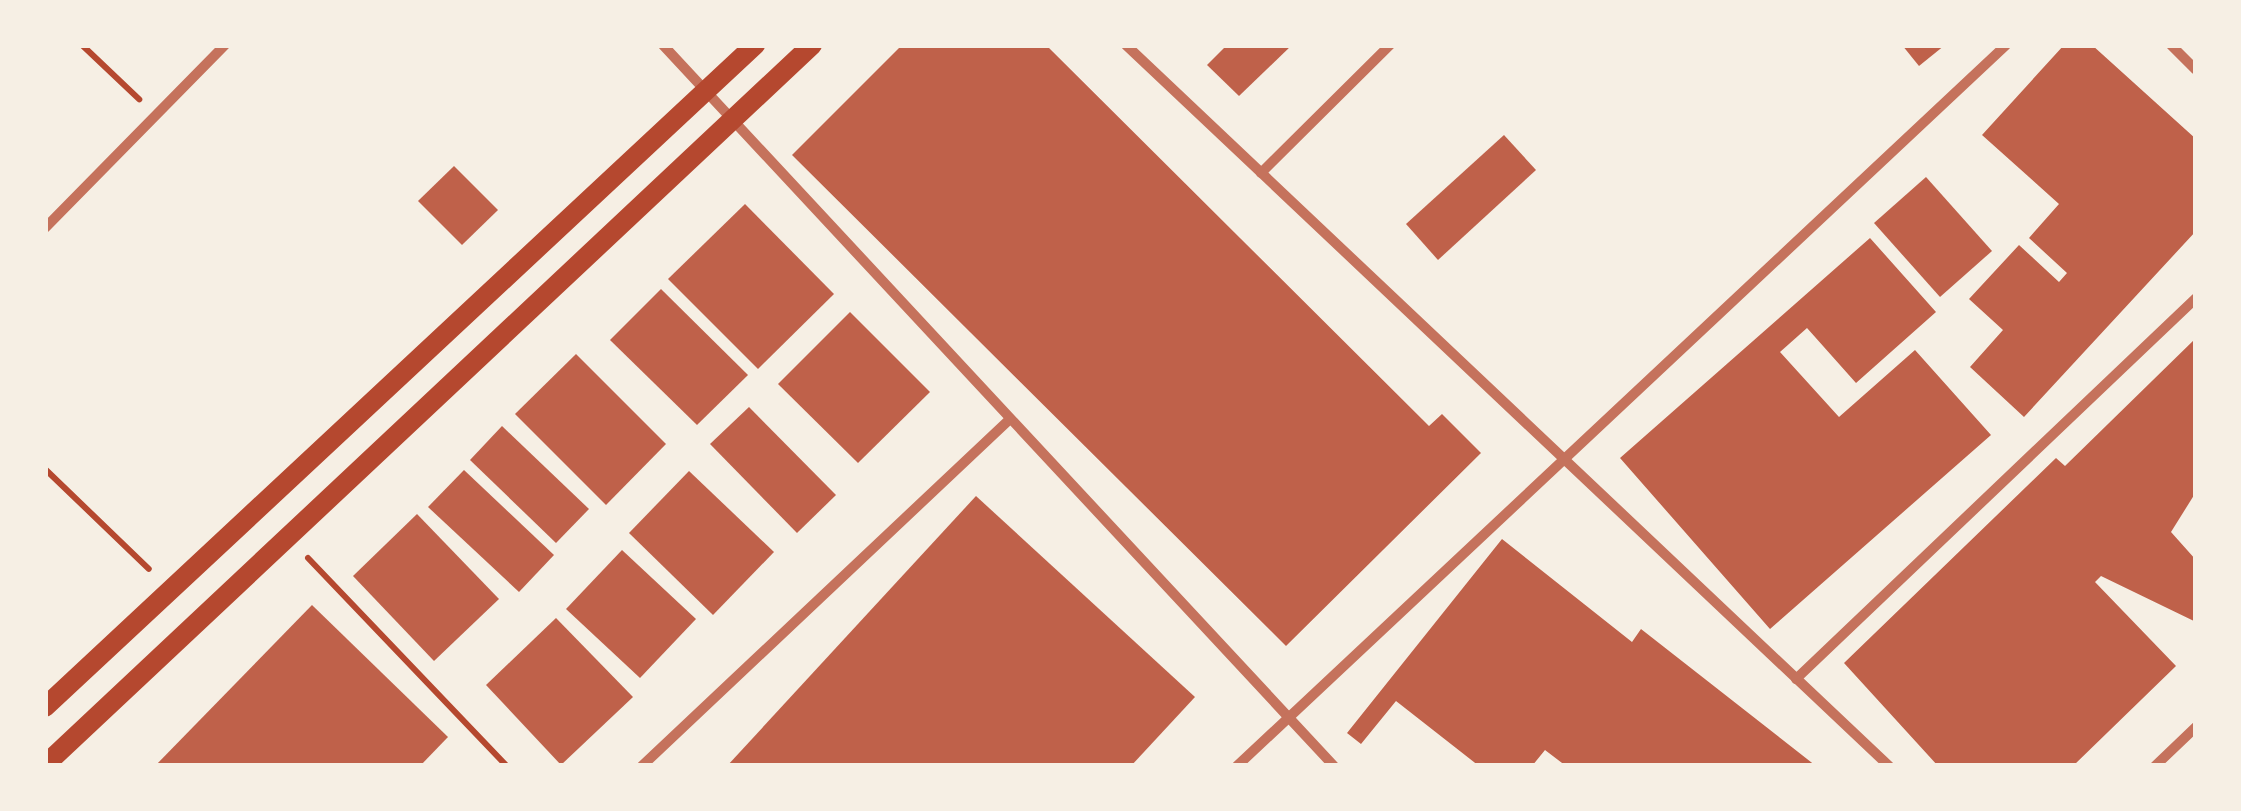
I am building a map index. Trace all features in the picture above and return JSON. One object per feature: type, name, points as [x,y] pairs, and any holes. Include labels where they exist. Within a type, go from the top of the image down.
[{"type":"main road","points":[[45,707],[755,45]]},
{"type":"main road","points":[[45,765],[812,45]]},
{"type":"street","points":[[45,228],[224,45]]},
{"type":"street","points":[[664,45],[1334,766]]},
{"type":"street","points":[[1126,45],[1889,766]]},
{"type":"street","points":[[1261,173],[1390,45]]},
{"type":"street","points":[[1237,766],[1560,455],[2006,45]]},
{"type":"street","points":[[2171,45],[2196,70]]},
{"type":"street","points":[[1796,679],[2196,298]]},
{"type":"street","points":[[642,766],[1010,419]]},
{"type":"street","points":[[2155,766],[2196,728]]},
{"type":"path","points":[[82,45],[156,114]]},
{"type":"path","points":[[45,470],[170,590]]},
{"type":"path","points":[[287,535],[508,766]]},
{"type":"building","points":[[902,45],[1046,45],[1429,426],[1442,414],[1481,453],[1286,646],[792,155]]},
{"type":"building","points":[[1227,45],[1292,45],[1239,96],[1207,65]]},
{"type":"building","points":[[1902,45],[1945,45],[1919,66]]},
{"type":"building","points":[[2064,45],[2092,45],[2196,139],[2196,231],[2024,417],[1970,367],[2003,330],[1969,299],[2019,245],[2059,282],[2067,273],[2029,238],[2059,204],[1982,135]]},
{"type":"building","points":[[1504,135],[1536,170],[1438,260],[1406,224]]},
{"type":"building","points":[[454,166],[498,210],[462,245],[418,201]]},
{"type":"building","points":[[1926,177],[1992,251],[1940,297],[1874,223]]},
{"type":"building","points":[[745,204],[834,294],[758,369],[668,279]]},
{"type":"building","points":[[1870,238],[1936,312],[1856,383],[1807,328],[1780,352],[1839,417],[1915,350],[1991,435],[1770,629],[1620,458]]},
{"type":"building","points":[[661,289],[748,375],[697,425],[610,340]]},
{"type":"building","points":[[850,312],[930,392],[858,463],[778,384]]},
{"type":"building","points":[[2196,338],[2196,492],[2171,532],[2196,560],[2196,622],[2101,576],[2095,582],[2176,666],[2073,766],[1938,766],[1844,663],[2056,458],[2065,466]]},
{"type":"building","points":[[576,354],[666,444],[606,505],[515,414]]},
{"type":"building","points":[[749,407],[836,495],[797,533],[710,444]]},
{"type":"building","points":[[502,426],[589,509],[556,543],[470,460]]},
{"type":"building","points":[[464,470],[554,555],[519,592],[428,507]]},
{"type":"building","points":[[689,471],[774,552],[713,615],[629,533]]},
{"type":"building","points":[[976,496],[1195,697],[1131,766],[727,766]]},
{"type":"building","points":[[417,514],[499,599],[434,661],[353,576]]},
{"type":"building","points":[[1502,539],[1632,642],[1641,629],[1816,766],[1566,766],[1545,750],[1532,766],[1479,766],[1396,701],[1361,744],[1347,733]]},
{"type":"building","points":[[622,550],[696,619],[640,678],[566,609]]},
{"type":"building","points":[[312,605],[448,737],[420,766],[155,766]]},
{"type":"building","points":[[556,618],[633,697],[561,765],[486,685]]}]
